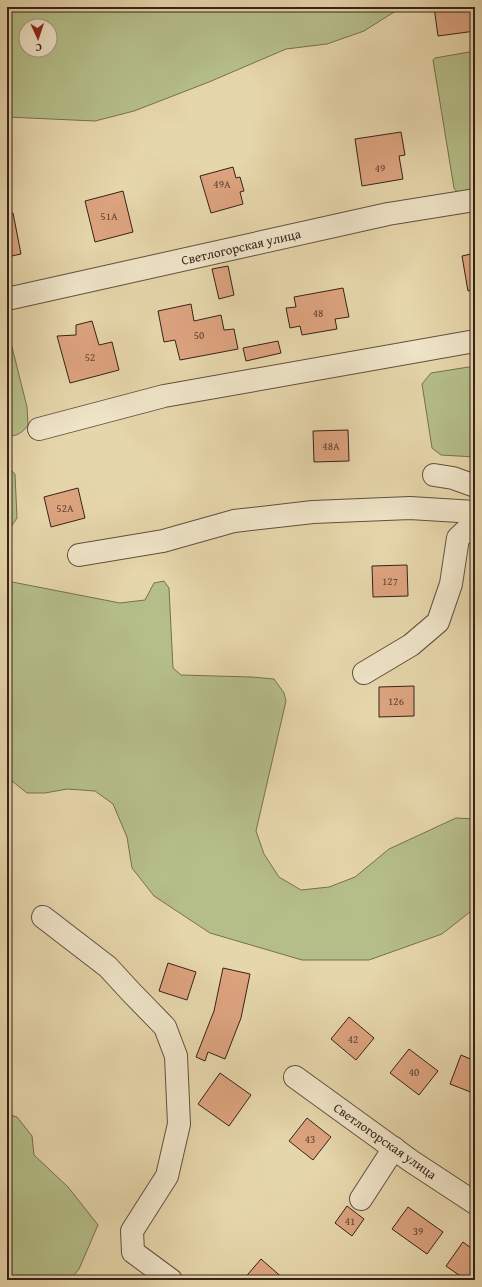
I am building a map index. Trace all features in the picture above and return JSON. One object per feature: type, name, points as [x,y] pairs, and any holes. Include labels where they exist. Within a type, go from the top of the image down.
[{"type":"street","name":"Светлогорская улица","points":[[7,299],[388,214],[475,200]]},
{"type":"street","points":[[39,429],[164,396],[475,341]]},
{"type":"street","points":[[434,475],[453,478],[475,486]]},
{"type":"street","points":[[79,555],[163,541],[234,521],[313,512],[410,508],[475,512]]},
{"type":"street","points":[[364,673],[412,645],[438,622],[451,584],[458,538],[475,522]]},
{"type":"street","points":[[43,916],[108,967],[165,1027],[176,1056],[179,1124],[168,1176],[132,1231],[134,1252],[171,1280]]},
{"type":"street","name":"Светлогорская улица","points":[[295,1077],[394,1148],[475,1203]]},
{"type":"street","points":[[360,1199],[394,1148]]},
{"type":"green space","points":[[7,7],[402,7],[364,31],[327,44],[286,49],[209,82],[134,111],[95,121],[7,117]]},
{"type":"green space","points":[[475,51],[475,192],[457,192],[454,188],[433,60],[435,58]]},
{"type":"green space","points":[[7,327],[27,407],[28,425],[19,434],[7,436]]},
{"type":"green space","points":[[475,366],[475,457],[441,455],[432,448],[422,384],[431,373]]},
{"type":"green space","points":[[7,466],[15,474],[17,518],[7,533]]},
{"type":"green space","points":[[7,581],[120,603],[145,600],[154,583],[164,581],[169,588],[173,668],[181,675],[274,679],[284,693],[286,701],[256,831],[264,854],[279,877],[301,890],[329,887],[355,877],[389,849],[456,818],[475,819],[475,911],[470,912],[442,934],[369,960],[302,960],[210,933],[154,896],[132,868],[127,837],[113,804],[95,791],[67,789],[45,793],[27,793],[7,777]]},
{"type":"green space","points":[[7,1114],[17,1117],[32,1136],[34,1155],[68,1187],[98,1225],[79,1269],[70,1280],[7,1280]]},
{"type":"building","points":[[434,7],[475,7],[475,31],[438,36]]},
{"type":"building","points":[[401,132],[405,155],[399,156],[403,179],[362,186],[355,139]]},
{"type":"building","points":[[233,167],[236,178],[240,177],[244,191],[240,192],[243,204],[211,213],[200,176]]},
{"type":"building","points":[[123,191],[133,232],[95,242],[85,201]]},
{"type":"building","points":[[13,213],[21,254],[7,257],[7,214]]},
{"type":"building","points":[[475,253],[475,289],[468,291],[462,256]]},
{"type":"building","points":[[228,266],[234,295],[219,299],[212,269]]},
{"type":"building","points":[[343,288],[349,317],[335,319],[337,329],[302,335],[300,326],[290,328],[286,308],[296,307],[294,297]]},
{"type":"building","points":[[191,304],[194,321],[221,315],[224,330],[234,329],[238,349],[180,360],[175,340],[164,342],[158,311]]},
{"type":"building","points":[[92,321],[99,345],[112,342],[119,370],[70,383],[57,336],[76,335],[76,325]]},
{"type":"building","points":[[278,341],[281,353],[246,361],[243,348]]},
{"type":"building","points":[[348,430],[349,461],[314,462],[313,431]]},
{"type":"building","points":[[78,488],[85,518],[51,527],[44,497]]},
{"type":"building","points":[[407,565],[408,596],[373,597],[372,566]]},
{"type":"building","points":[[414,686],[414,716],[379,717],[379,687]]},
{"type":"building","points":[[168,963],[196,972],[187,1000],[159,991]]},
{"type":"building","points":[[223,968],[250,974],[241,1018],[225,1059],[208,1052],[205,1061],[196,1057],[214,1011]]},
{"type":"building","points":[[349,1017],[374,1038],[356,1060],[331,1039]]},
{"type":"building","points":[[409,1049],[438,1071],[419,1095],[390,1073]]},
{"type":"building","points":[[461,1055],[475,1061],[475,1088],[473,1093],[450,1084]]},
{"type":"building","points":[[220,1073],[251,1095],[229,1126],[198,1104]]},
{"type":"building","points":[[307,1118],[331,1137],[313,1160],[289,1141]]},
{"type":"building","points":[[347,1206],[364,1219],[352,1236],[335,1223]]},
{"type":"building","points":[[408,1207],[443,1232],[427,1254],[392,1229]]},
{"type":"building","points":[[463,1242],[475,1251],[475,1280],[466,1280],[446,1266]]},
{"type":"building","points":[[261,1259],[285,1280],[243,1280]]}]
